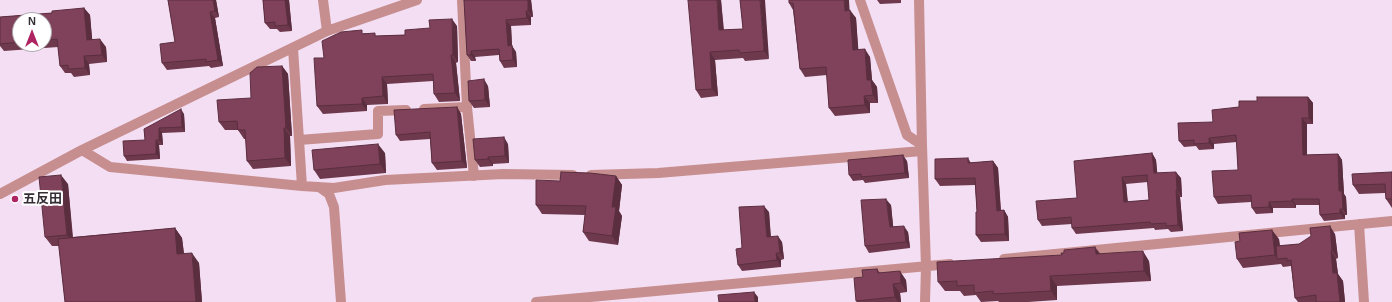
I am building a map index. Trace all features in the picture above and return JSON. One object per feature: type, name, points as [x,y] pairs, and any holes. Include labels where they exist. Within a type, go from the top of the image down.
[{"type":"street","points":[[323,0],[327,31]]},
{"type":"street","points":[[0,194],[82,150],[327,31],[417,0]]},
{"type":"street","points":[[462,0],[466,106],[474,176]]},
{"type":"street","points":[[860,0],[906,135],[922,148]]},
{"type":"street","points":[[919,0],[926,267],[925,302]]},
{"type":"street","points":[[293,48],[302,186]]},
{"type":"street","points":[[299,140],[378,134],[378,111],[466,106]]},
{"type":"street","points":[[82,150],[110,167],[334,188],[385,180],[503,174],[597,175],[658,173],[922,148]]},
{"type":"street","points":[[319,187],[329,194],[334,206],[341,302]]},
{"type":"street","points":[[996,260],[1392,221]]},
{"type":"street","points":[[1359,224],[1364,302]]},
{"type":"street","points":[[536,302],[957,264]]},
{"type":"building","points":[[168,0],[213,0],[215,11],[210,12],[218,60],[206,62],[206,59],[162,63],[160,44],[175,42]]},
{"type":"building","points":[[263,0],[285,0],[288,25],[275,26],[275,22],[265,23]]},
{"type":"building","points":[[464,0],[528,0],[528,11],[526,11],[527,18],[506,20],[508,46],[512,45],[513,60],[500,61],[499,49],[471,51],[471,55],[467,55]]},
{"type":"building","points":[[688,0],[717,0],[719,30],[743,29],[740,0],[760,0],[764,51],[740,53],[739,50],[710,52],[712,89],[696,90]]},
{"type":"building","points":[[789,0],[844,0],[845,11],[850,10],[853,50],[865,49],[867,80],[871,80],[873,95],[864,96],[865,105],[829,108],[826,67],[800,69],[793,3],[789,3]]},
{"type":"building","points":[[84,8],[87,40],[100,39],[102,55],[84,56],[85,68],[68,69],[68,65],[60,66],[57,39],[52,39],[52,11]]},
{"type":"building","points":[[12,16],[12,43],[0,44],[0,17]]},
{"type":"building","points":[[452,19],[453,55],[451,55],[455,93],[434,94],[433,74],[382,77],[383,96],[362,98],[362,104],[317,106],[314,58],[324,58],[322,41],[341,32],[362,30],[362,34],[375,33],[375,36],[405,35],[405,30],[430,28],[429,20]]},
{"type":"building","points":[[282,66],[286,128],[284,128],[285,158],[247,161],[245,130],[238,130],[237,121],[219,122],[217,100],[251,98],[250,73],[257,67]]},
{"type":"building","points":[[484,79],[485,100],[469,101],[468,81]]},
{"type":"building","points":[[1257,97],[1308,97],[1309,118],[1302,118],[1303,155],[1338,154],[1339,191],[1342,191],[1343,209],[1340,209],[1340,213],[1320,215],[1319,199],[1292,199],[1292,201],[1269,202],[1269,207],[1252,208],[1251,195],[1214,197],[1212,171],[1238,170],[1236,135],[1209,138],[1209,143],[1194,144],[1194,140],[1179,141],[1178,123],[1213,122],[1212,110],[1239,107],[1239,101],[1257,101]]},
{"type":"building","points":[[457,107],[462,161],[432,163],[430,132],[396,135],[394,110]]},
{"type":"building","points":[[181,109],[182,127],[159,128],[159,140],[156,140],[156,154],[124,156],[123,141],[145,140],[144,129]]},
{"type":"building","points":[[504,137],[505,156],[488,157],[488,159],[475,160],[473,139]]},
{"type":"building","points":[[378,144],[380,164],[314,170],[312,150]]},
{"type":"building","points":[[1152,153],[1154,173],[1176,172],[1178,225],[1166,226],[1166,223],[1151,224],[1150,222],[1072,228],[1071,217],[1038,220],[1036,201],[1077,198],[1074,161]],"holes":[[[1147,175],[1149,200],[1124,202],[1122,177]]]},
{"type":"building","points":[[903,155],[905,173],[861,177],[861,174],[849,175],[848,160]]},
{"type":"building","points":[[968,158],[968,163],[993,161],[997,211],[1004,210],[1005,234],[976,235],[977,212],[975,178],[935,179],[935,159]]},
{"type":"building","points":[[561,172],[616,176],[612,207],[616,207],[612,236],[583,232],[586,206],[536,205],[536,180],[560,181]]},
{"type":"building","points":[[1392,172],[1392,199],[1386,199],[1385,184],[1353,185],[1352,174]]},
{"type":"building","points":[[61,175],[67,235],[45,237],[39,177]]},
{"type":"building","points":[[886,199],[890,227],[904,226],[906,242],[865,246],[861,200]]},
{"type":"building","points":[[764,206],[767,237],[778,236],[780,253],[776,253],[777,260],[738,265],[736,249],[742,248],[739,207]]},
{"type":"building","points":[[1330,226],[1333,273],[1337,273],[1340,302],[1316,302],[1316,295],[1295,298],[1291,260],[1287,261],[1287,258],[1277,259],[1276,246],[1299,244],[1311,236],[1310,228]]},
{"type":"building","points":[[175,228],[177,254],[192,253],[196,302],[65,302],[58,239]]},
{"type":"building","points":[[1272,230],[1275,255],[1237,259],[1235,242],[1240,241],[1239,233]]},
{"type":"building","points":[[1095,247],[1096,254],[1143,251],[1144,271],[1050,276],[1051,291],[993,294],[993,291],[974,293],[974,285],[957,286],[957,281],[938,282],[937,262],[1062,255],[1061,253],[1064,253],[1064,250]]},
{"type":"building","points":[[877,269],[878,273],[900,271],[901,283],[893,284],[895,297],[856,301],[854,278],[863,277],[862,270]]},
{"type":"building","points":[[754,292],[755,302],[719,302],[718,295]]},
{"type":"place","name":"五反田","points":[[15,199]]}]
